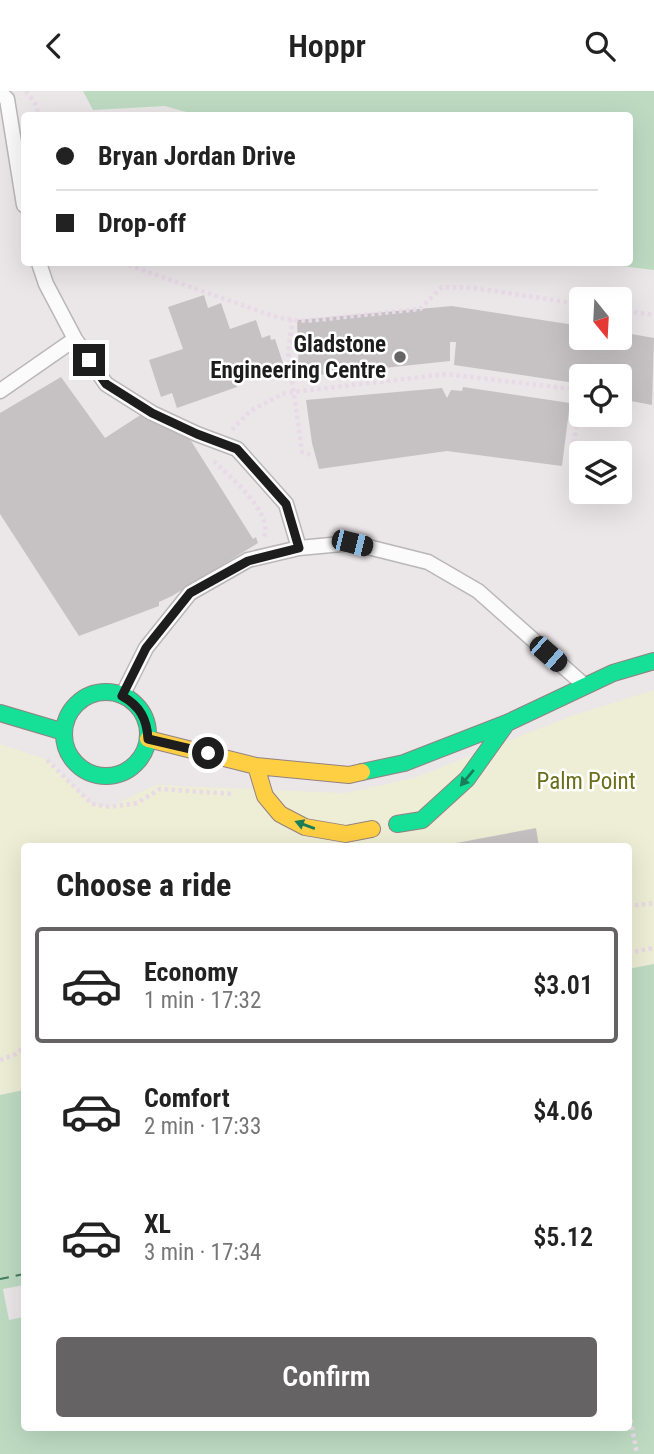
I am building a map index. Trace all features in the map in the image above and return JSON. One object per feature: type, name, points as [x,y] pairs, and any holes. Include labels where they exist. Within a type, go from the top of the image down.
[{"type":"main road","points":[[148,739],[256,766],[349,775],[404,763],[507,723],[613,673],[654,661]]},
{"type":"main road","points":[[107,693],[133,702],[142,713],[148,739],[144,753],[135,765],[122,773],[94,775],[72,758],[66,746],[64,732],[68,717],[78,704],[91,695],[107,693]]},
{"type":"main road","points":[[0,713],[64,732]]},
{"type":"main road","points":[[397,824],[422,820],[467,779],[507,723]]},
{"type":"main road","points":[[256,766],[265,796],[280,814],[305,827],[346,834],[372,829]]},
{"type":"lane","points":[[0,93],[7,99],[21,186]]},
{"type":"lane","points":[[40,266],[46,284],[75,339],[106,384],[152,413],[237,449],[286,504],[299,548]]},
{"type":"lane","points":[[0,391],[75,339]]},
{"type":"lane","points":[[122,696],[146,648],[190,593],[248,561],[299,548],[352,543],[428,562],[478,591],[586,686]]},
{"type":"path","points":[[26,91],[37,106],[38,112]]},
{"type":"path","points":[[131,266],[293,324],[420,309],[442,287],[474,288],[569,302]]},
{"type":"path","points":[[632,312],[654,315]]},
{"type":"path","points":[[293,324],[288,352],[302,452],[314,456]]},
{"type":"path","points":[[208,438],[232,430],[250,411],[285,393],[446,374],[569,389]]},
{"type":"path","points":[[212,460],[259,507],[266,530],[258,543]]},
{"type":"path","points":[[36,756],[48,760],[92,804],[110,807],[136,803],[160,789],[265,796]]},
{"type":"path","points":[[632,906],[654,904]]},
{"type":"path","points":[[632,952],[654,948]]},
{"type":"path","points":[[0,1060],[21,1050]]},
{"type":"path","points":[[632,1427],[637,1454]]},
{"type":"green space","name":"Palm Point","points":[[654,690],[654,964],[632,968],[632,843],[21,843],[21,1091],[0,1095],[0,744],[48,760],[92,804],[110,807],[156,785],[345,793],[414,778],[571,716]]},
{"type":"shaded area","points":[[83,91],[654,91],[654,270],[621,266],[633,266],[633,112],[186,112],[165,106],[93,110]]},
{"type":"shaded area","points":[[654,964],[654,1454],[0,1454],[0,1095],[21,1091],[21,1431],[632,1431],[632,968]]},
{"type":"pier","points":[[21,1286],[21,1318],[9,1320],[3,1289]]},
{"type":"building","points":[[204,295],[208,308],[221,303],[230,329],[256,320],[262,338],[270,335],[271,340],[275,339],[284,366],[283,369],[236,384],[237,387],[177,408],[172,393],[161,397],[149,360],[183,349],[168,307]]},
{"type":"building","points":[[452,306],[569,324],[569,350],[632,350],[632,334],[654,338],[652,405],[632,401],[632,364],[569,364],[569,382],[454,365],[456,342],[450,342],[450,361],[299,377],[297,320]]},
{"type":"building","points":[[61,377],[105,438],[145,412],[188,436],[258,543],[159,602],[159,606],[79,636],[0,514],[0,413]]},
{"type":"building","points":[[463,387],[569,403],[562,466],[447,451],[319,469],[306,400],[442,388],[447,398],[451,390],[462,391]]},
{"type":"building","points":[[536,828],[538,843],[456,843]]},
{"type":"ferry route","points":[[0,1279],[21,1275]]},
{"type":"traffic: fast","points":[[362,772],[404,763],[507,723],[613,673],[654,661]]},
{"type":"traffic: fast","points":[[106,692],[129,699],[141,711],[148,734],[141,757],[129,769],[106,776],[83,769],[71,757],[64,734],[71,711],[83,699],[106,692]]},
{"type":"traffic: fast","points":[[0,713],[64,732]]},
{"type":"traffic: fast","points":[[397,824],[422,820],[467,779],[507,723]]},
{"type":"traffic: slow","points":[[148,739],[256,766],[349,775],[362,772]]},
{"type":"traffic: slow","points":[[256,766],[265,796],[280,814],[305,827],[346,834],[372,829]]},
{"type":"place","name":"Gladstone Engineering Centre","points":[[400,357]]},
{"type":"route","points":[[89,360],[106,384],[152,413],[237,449],[286,504],[299,548],[248,561],[190,593],[146,648],[122,696],[133,702],[142,713],[148,739],[208,753]]}]
